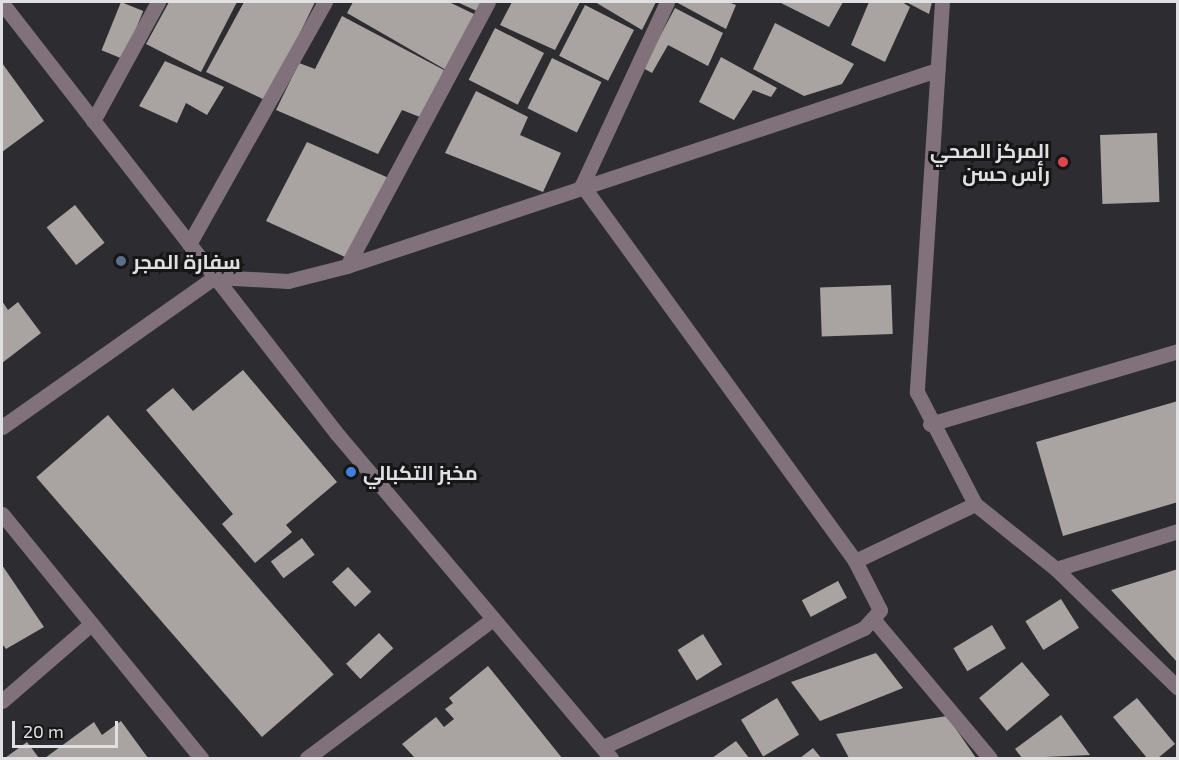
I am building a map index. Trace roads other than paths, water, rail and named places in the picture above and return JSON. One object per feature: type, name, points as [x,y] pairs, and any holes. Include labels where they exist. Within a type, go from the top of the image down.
[{"type":"street","points":[[93,121],[158,2]]},
{"type":"street","points":[[189,244],[325,2]]},
{"type":"street","points":[[347,266],[488,2]]},
{"type":"street","points":[[582,185],[667,2]]},
{"type":"street","points":[[942,2],[917,355],[917,392],[930,424],[975,504],[1056,568],[1178,688]]},
{"type":"street","points":[[2,3],[215,277],[493,619],[607,753],[874,621],[880,610],[855,561],[582,185]]},
{"type":"street","points":[[2,427],[215,277],[288,281],[347,266],[582,185],[937,70]]},
{"type":"street","points":[[930,424],[1178,351]]},
{"type":"street","points":[[855,561],[975,504]]},
{"type":"street","points":[[2,514],[201,759]]},
{"type":"street","points":[[1056,568],[1178,531]]},
{"type":"street","points":[[307,759],[493,619]]},
{"type":"street","points":[[874,621],[990,759]]},
{"type":"street","points":[[2,701],[91,624]]},
{"type":"place","name":"المركز الصحي رأس حسن","points":[[1063,162]]},
{"type":"place","name":"سفارة المجر","points":[[121,261]]},
{"type":"place","name":"مخبز التكبالي","points":[[351,472]]}]
